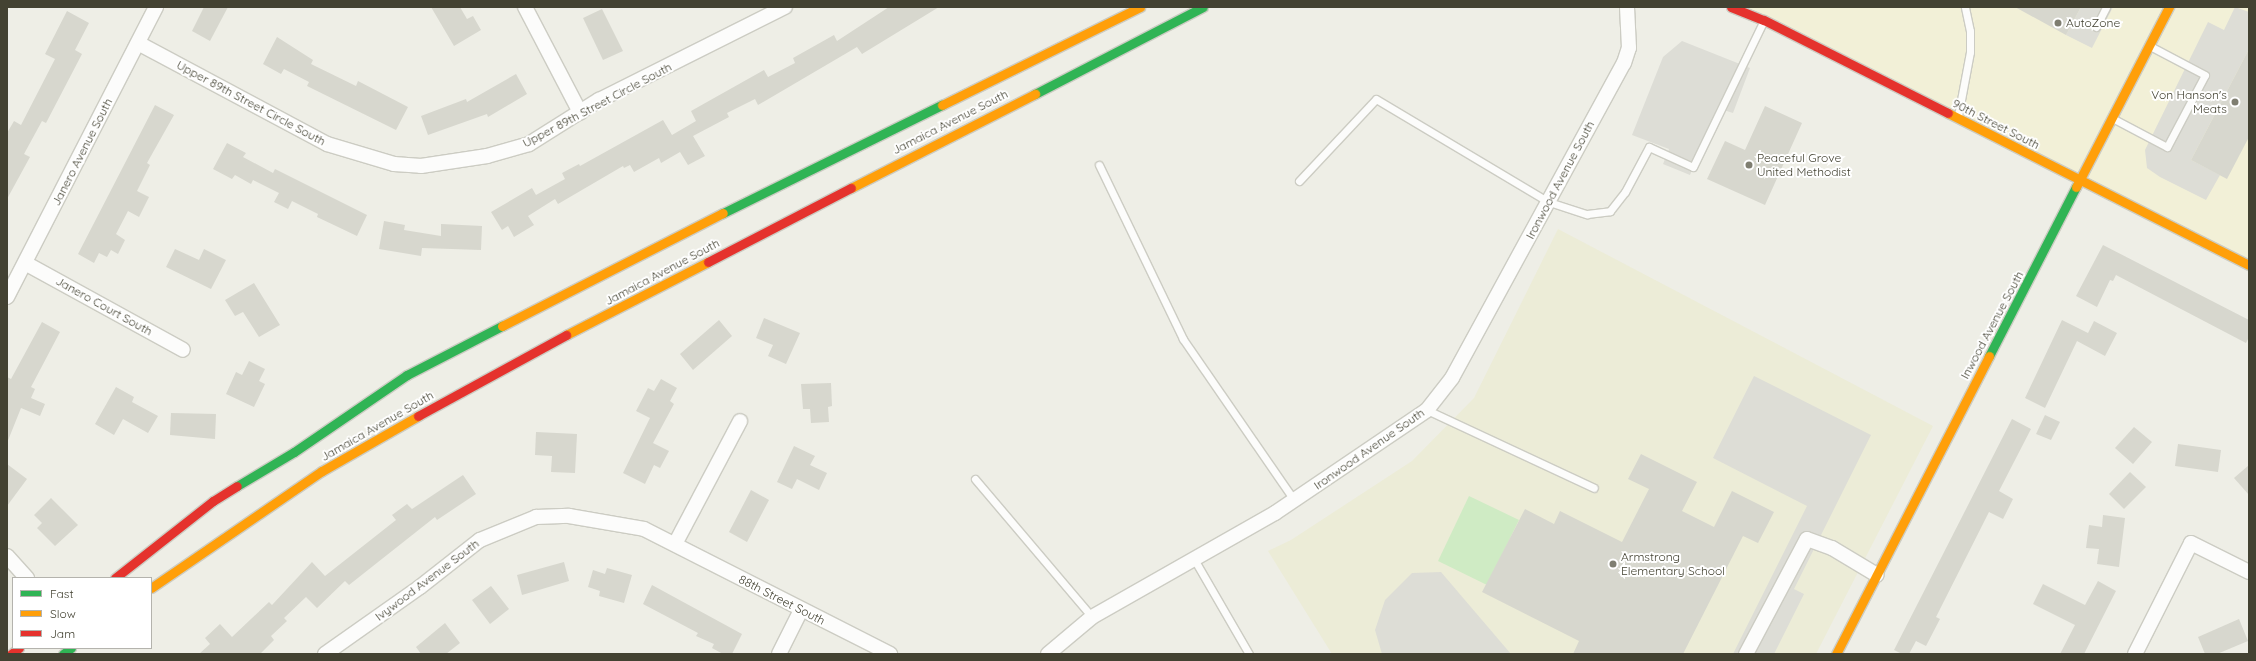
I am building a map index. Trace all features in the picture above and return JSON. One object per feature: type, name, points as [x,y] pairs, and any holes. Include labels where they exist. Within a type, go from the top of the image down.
[{"type":"main road","name":"Jamaica Avenue South","points":[[116,577],[213,501],[294,452],[407,375],[796,175],[962,96],[1140,7]]},
{"type":"main road","name":"Jamaica Avenue South","points":[[152,587],[322,471],[523,357],[1203,7]]},
{"type":"main road","name":"90th Street South","points":[[1731,7],[1764,20],[2080,181],[2249,265]]},
{"type":"main road","name":"Inwood Avenue South","points":[[1836,654],[2169,7]]},
{"type":"street","name":"Janero Avenue South","points":[[7,297],[156,7]]},
{"type":"street","points":[[525,7],[580,112]]},
{"type":"street","name":"Upper 89th Street Circle South","points":[[138,43],[327,144],[394,164],[421,166],[487,156],[529,144],[580,112],[784,7]]},
{"type":"street","name":"Ironwood Avenue South","points":[[1048,654],[1092,617],[1294,500],[1427,410],[1452,378],[1624,63],[1629,48],[1627,7]]},
{"type":"street","name":"Janero Court South","points":[[25,263],[183,350]]},
{"type":"street","points":[[675,544],[740,421]]},
{"type":"street","name":"Ivywood Avenue South","points":[[325,654],[420,587],[480,540],[536,517],[569,516],[621,524],[644,529],[675,544]]},
{"type":"street","points":[[1746,654],[1806,539],[1832,548],[1877,575]]},
{"type":"street","points":[[2135,654],[2191,543],[2249,572]]},
{"type":"street","name":"88th Street South","points":[[675,544],[890,654]]},
{"type":"street","points":[[7,556],[26,577]]},
{"type":"street","points":[[779,654],[802,610]]},
{"type":"lane","points":[[1957,118],[1967,79],[1970,52],[1970,31],[1965,7]]},
{"type":"lane","points":[[2096,27],[2106,7]]},
{"type":"lane","points":[[1299,181],[1376,99],[1549,202],[1586,214],[1610,211],[1625,192],[1649,147],[1693,167],[1764,20]]},
{"type":"lane","points":[[2111,118],[2167,147],[2205,75],[2149,46]]},
{"type":"lane","points":[[1099,165],[1183,339],[1294,500]]},
{"type":"lane","points":[[1427,410],[1594,488]]},
{"type":"lane","points":[[975,479],[1092,617]]},
{"type":"lane","points":[[1194,559],[1249,654]]},
{"type":"shaded area","points":[[1731,7],[2249,7],[2249,265]]},
{"type":"shaded area","points":[[2081,7],[2113,7],[2092,48],[2066,35]]},
{"type":"shaded area","points":[[2235,7],[2249,12],[2249,49],[2191,160],[2220,175],[2206,200],[2160,177],[2147,168],[2145,150],[2208,22],[2224,30]]},
{"type":"shaded area","points":[[1682,41],[1750,68],[1733,113],[1717,108],[1690,175],[1663,164],[1669,149],[1632,135],[1663,57]]},
{"type":"shaded area","points":[[1558,229],[1933,426],[1816,654],[1332,654],[1268,551],[1291,540],[1412,461],[1474,398]]},
{"type":"shaded area","points":[[1754,376],[1871,435],[1794,589],[1804,594],[1774,654],[1733,654],[1807,506],[1713,458]]},
{"type":"shaded area","points":[[1441,572],[1511,654],[1382,654],[1375,630],[1385,600],[1412,573]]},
{"type":"green space","points":[[1469,496],[1519,520],[1487,585],[1438,561]]},
{"type":"building","points":[[204,7],[228,7],[210,41],[192,31]]},
{"type":"building","points":[[431,7],[460,7],[467,19],[473,16],[481,30],[454,46]]},
{"type":"building","points":[[889,7],[939,7],[862,54],[857,47],[758,105],[755,99],[727,113],[729,117],[693,136],[705,156],[688,165],[680,152],[661,163],[659,158],[634,172],[630,165],[624,168],[623,166],[558,204],[555,199],[528,216],[534,225],[514,237],[508,226],[502,230],[491,212],[532,188],[536,195],[565,179],[562,173],[579,164],[580,166],[663,120],[672,135],[696,121],[691,111],[764,70],[768,77],[795,63],[793,58],[834,35],[837,41]]},
{"type":"building","name":"AutoZone","points":[[2015,7],[2081,7],[2066,35]]},
{"type":"building","points":[[602,9],[623,51],[603,60],[583,18]]},
{"type":"building","points":[[67,11],[89,23],[75,50],[82,54],[46,123],[42,121],[24,154],[30,157],[7,199],[7,133],[14,121],[21,125],[55,59],[45,54]]},
{"type":"building","points":[[277,37],[313,60],[311,64],[356,86],[358,81],[408,107],[396,130],[307,86],[309,82],[284,69],[281,74],[263,64]]},
{"type":"building","points":[[2249,49],[2249,137],[2227,179],[2191,160]]},
{"type":"building","points":[[516,74],[527,94],[488,117],[487,114],[428,135],[421,116],[466,99],[467,102]]},
{"type":"building","points":[[155,105],[174,115],[147,163],[150,165],[137,191],[149,197],[139,217],[128,211],[116,234],[125,240],[118,254],[111,250],[107,257],[99,253],[94,263],[78,254]]},
{"type":"building","name":"Peaceful Grove United Methodist","points":[[1765,106],[1802,123],[1765,205],[1707,179],[1725,141],[1745,150]]},
{"type":"building","points":[[227,143],[246,153],[243,157],[273,173],[275,169],[367,215],[357,236],[317,217],[318,214],[292,201],[288,209],[274,202],[279,193],[253,180],[251,184],[235,175],[232,179],[213,169]]},
{"type":"building","points":[[384,221],[405,225],[404,230],[441,236],[441,224],[482,226],[481,250],[422,248],[421,256],[379,249]]},
{"type":"building","points":[[2103,245],[2249,320],[2249,337],[2246,343],[2116,275],[2113,281],[2110,280],[2097,307],[2076,296]]},
{"type":"building","points":[[175,249],[199,260],[204,249],[226,260],[211,289],[166,267]]},
{"type":"building","points":[[254,283],[280,325],[259,337],[243,312],[235,316],[225,300]]},
{"type":"building","points":[[764,318],[800,333],[786,364],[768,356],[773,345],[756,338]]},
{"type":"building","points":[[719,320],[732,336],[693,370],[680,354]]},
{"type":"building","points":[[2062,320],[2088,333],[2094,321],[2117,333],[2105,356],[2077,341],[2045,408],[2025,398]]},
{"type":"building","points":[[42,322],[60,332],[31,387],[35,389],[31,398],[45,404],[40,416],[21,408],[7,443],[7,377],[11,379]]},
{"type":"building","points":[[249,361],[265,369],[259,381],[265,384],[254,407],[226,394],[236,372],[242,375]]},
{"type":"building","points":[[661,379],[677,388],[670,401],[674,404],[653,443],[669,451],[660,468],[654,465],[645,484],[623,473],[650,418],[636,411],[648,388],[654,391]]},
{"type":"building","points":[[831,383],[832,406],[828,407],[829,422],[811,423],[810,409],[803,409],[801,384]]},
{"type":"building","points":[[116,387],[134,397],[132,402],[158,416],[148,433],[123,419],[114,435],[95,424]]},
{"type":"building","points":[[171,413],[216,414],[215,439],[170,435]]},
{"type":"building","points":[[2045,415],[2060,422],[2051,440],[2036,434]]},
{"type":"building","points":[[2012,419],[2031,429],[1999,491],[2013,499],[2003,519],[1989,512],[1936,617],[1940,619],[1926,646],[1916,641],[1909,654],[1902,654],[1894,650]]},
{"type":"building","points":[[2134,427],[2152,442],[2133,464],[2115,448]]},
{"type":"building","points":[[536,432],[577,434],[575,473],[551,472],[552,456],[535,455]]},
{"type":"building","points":[[2178,444],[2221,450],[2218,472],[2175,466]]},
{"type":"building","points":[[794,446],[815,456],[810,465],[827,473],[819,490],[797,479],[792,489],[777,482]]},
{"type":"building","name":"Armstrong Elementary School","points":[[1641,454],[1697,482],[1682,511],[1714,527],[1732,491],[1774,512],[1758,543],[1743,536],[1683,654],[1573,654],[1579,641],[1482,592],[1525,509],[1554,524],[1560,511],[1622,542],[1649,489],[1628,479]]},
{"type":"building","points":[[7,464],[27,479],[7,506]]},
{"type":"building","points":[[2249,465],[2249,495],[2234,478]]},
{"type":"building","points":[[2130,472],[2146,487],[2124,509],[2109,494]]},
{"type":"building","points":[[463,475],[476,494],[437,520],[435,517],[349,585],[345,581],[317,608],[306,597],[284,618],[287,621],[271,636],[274,640],[260,654],[199,654],[210,644],[205,638],[220,624],[232,637],[269,602],[272,605],[312,562],[325,576],[396,520],[392,515],[407,504],[412,509]]},
{"type":"building","points":[[751,490],[769,500],[747,542],[729,532]]},
{"type":"building","points":[[51,498],[78,525],[55,546],[37,528],[42,523],[34,515]]},
{"type":"building","points":[[2103,515],[2125,518],[2119,567],[2097,564],[2099,549],[2086,548],[2089,525],[2102,527]]},
{"type":"building","points":[[564,562],[569,581],[522,595],[517,575]]},
{"type":"building","points":[[607,568],[632,575],[624,603],[599,596],[600,591],[588,587],[593,570],[605,574]]},
{"type":"building","points":[[2098,581],[2116,591],[2084,654],[2060,654],[2075,625],[2033,604],[2043,584],[2085,605]]},
{"type":"building","points":[[652,585],[742,634],[732,654],[723,654],[712,648],[714,644],[696,636],[698,633],[643,604]]},
{"type":"building","points":[[491,586],[509,609],[490,624],[472,600]]},
{"type":"building","points":[[2239,619],[2248,641],[2217,654],[2205,654],[2198,637]]},
{"type":"building","points":[[445,623],[460,643],[446,654],[421,654],[416,647]]},
{"type":"traffic: fast","points":[[1035,94],[1203,7]]},
{"type":"traffic: fast","points":[[723,213],[942,105]]},
{"type":"traffic: fast","points":[[1989,356],[2076,187]]},
{"type":"traffic: fast","points":[[237,486],[294,452],[407,375],[502,326]]},
{"type":"traffic: fast","points":[[63,654],[70,649]]},
{"type":"traffic: slow","points":[[942,105],[1140,7]]},
{"type":"traffic: slow","points":[[2076,187],[2169,7]]},
{"type":"traffic: slow","points":[[851,188],[1035,94]]},
{"type":"traffic: slow","points":[[1948,113],[2249,265]]},
{"type":"traffic: slow","points":[[502,326],[723,213]]},
{"type":"traffic: slow","points":[[566,335],[708,262]]},
{"type":"traffic: slow","points":[[1836,654],[1989,356]]},
{"type":"traffic: slow","points":[[152,587],[322,471],[418,416]]},
{"type":"traffic: jam","points":[[1731,7],[1764,20],[1948,113]]},
{"type":"traffic: jam","points":[[708,262],[851,188]]},
{"type":"traffic: jam","points":[[418,416],[566,335]]},
{"type":"traffic: jam","points":[[116,577],[213,501],[237,486]]},
{"type":"traffic: jam","points":[[11,654],[18,649]]},
{"type":"place","name":"AutoZone","points":[[2058,23]]},
{"type":"place","name":"Von Hanson's Meats","points":[[2235,102]]},
{"type":"place","name":"Peaceful Grove United Methodist","points":[[1749,165]]},
{"type":"place","name":"Armstrong Elementary School","points":[[1613,564]]}]
